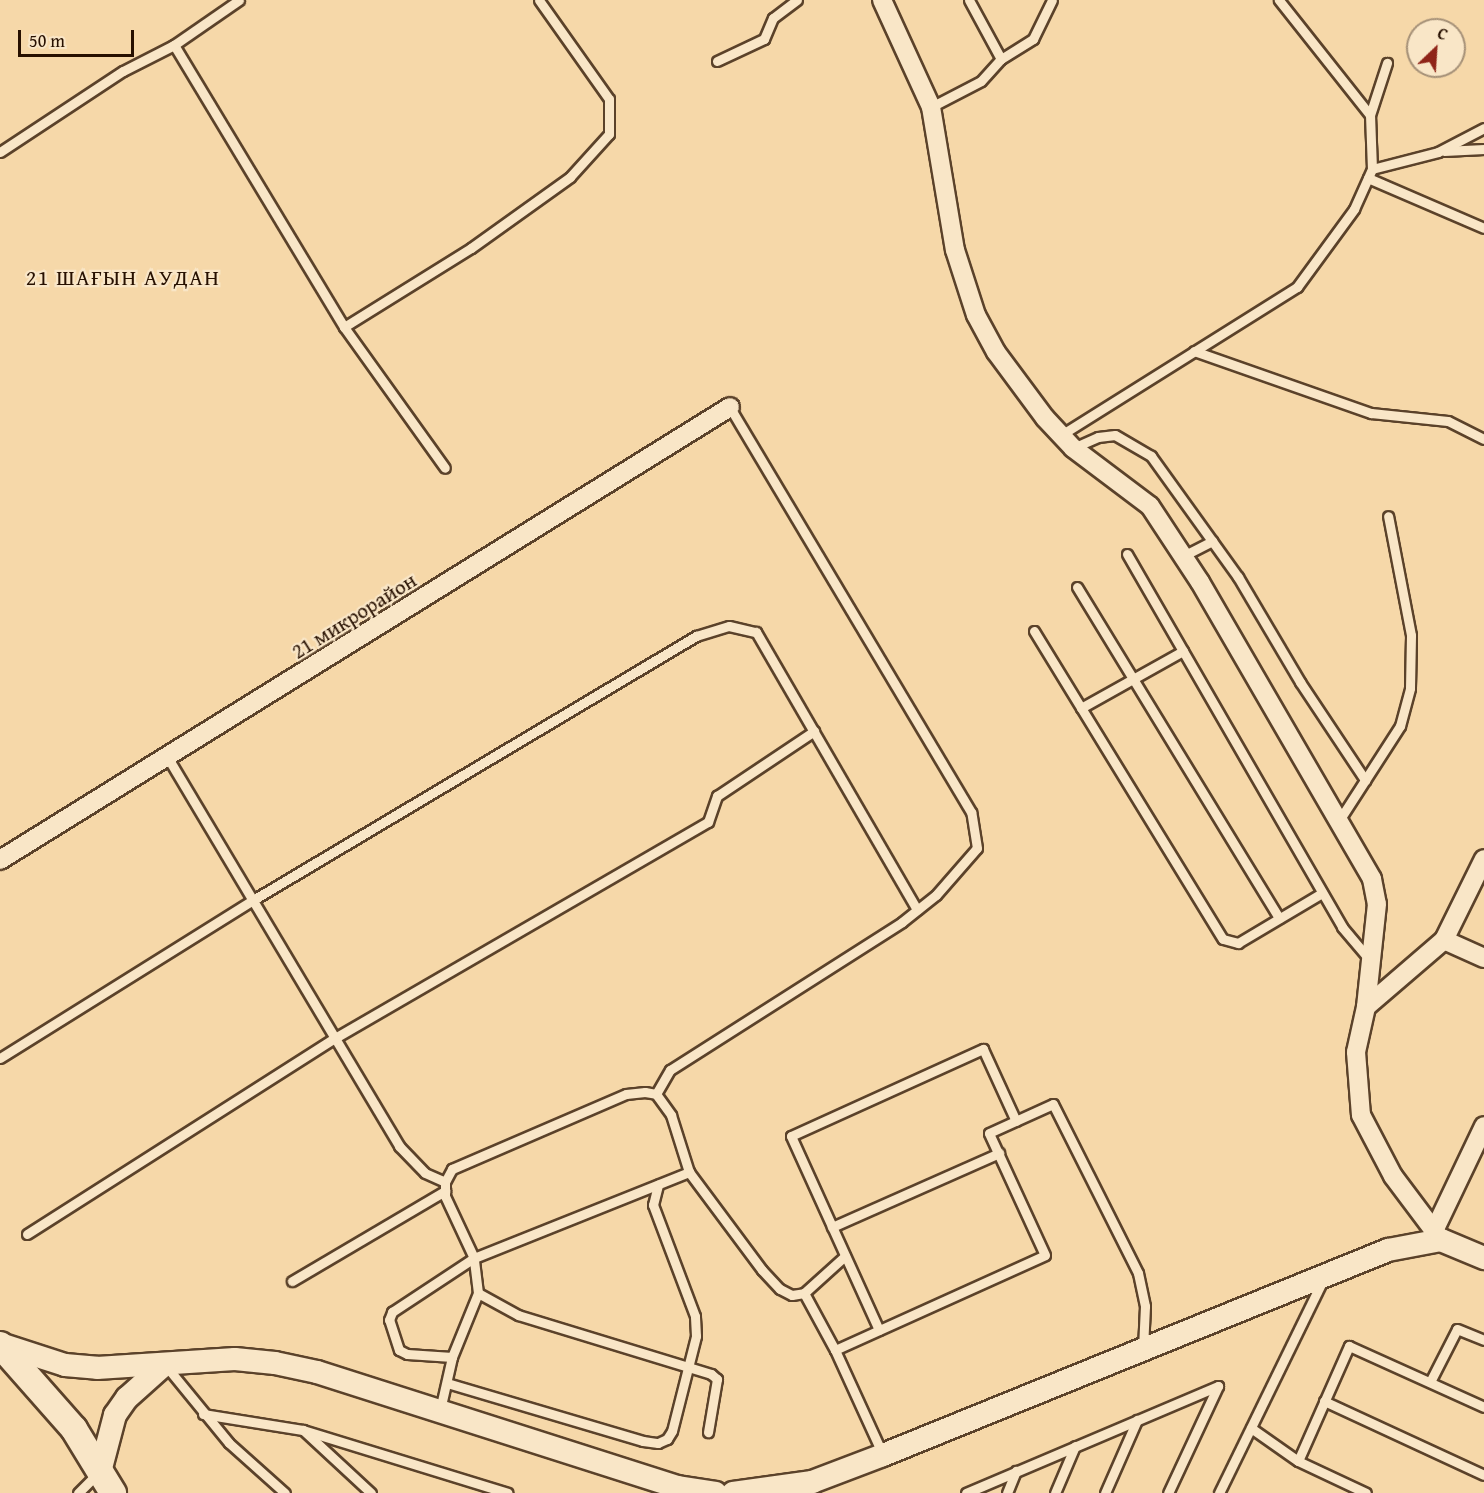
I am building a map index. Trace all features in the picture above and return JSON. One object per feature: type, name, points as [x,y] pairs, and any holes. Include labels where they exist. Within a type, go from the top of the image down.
[{"type":"main road","points":[[0,1345],[60,1410],[106,1482]]},
{"type":"street","points":[[882,0],[931,107],[955,250],[976,315],[996,352],[1067,441],[1150,506],[1183,555],[1340,819],[1374,887],[1377,904],[1366,1007],[1356,1052],[1361,1115],[1393,1176],[1437,1236],[1484,1258]]},
{"type":"street","name":"21 микрорайон","points":[[0,860],[168,758],[730,407]]},
{"type":"street","points":[[1366,1007],[1444,940],[1484,859]]},
{"type":"street","points":[[1444,940],[1484,958]]},
{"type":"street","points":[[1437,1236],[1484,1126]]},
{"type":"street","points":[[733,1493],[812,1482],[1143,1350],[1326,1273],[1388,1250],[1437,1236]]},
{"type":"street","points":[[0,1345],[65,1365],[131,1368],[235,1359],[275,1363],[440,1410],[678,1486],[716,1493]]},
{"type":"street","points":[[106,1482],[115,1415],[127,1398],[165,1364]]},
{"type":"lane","points":[[0,152],[123,71],[174,45],[239,0]]},
{"type":"lane","points":[[344,327],[471,248],[570,177],[609,134],[609,99],[539,0]]},
{"type":"lane","points":[[717,61],[764,39],[773,18],[796,0]]},
{"type":"lane","points":[[969,0],[1001,59]]},
{"type":"lane","points":[[931,107],[981,81],[1001,59],[1033,39],[1052,0]]},
{"type":"lane","points":[[1279,0],[1370,115]]},
{"type":"lane","points":[[174,45],[344,327],[445,468]]},
{"type":"lane","points":[[1067,441],[1194,351],[1297,287],[1354,209],[1370,174],[1370,115],[1387,63]]},
{"type":"lane","points":[[1370,174],[1438,152],[1484,128]]},
{"type":"lane","points":[[1438,152],[1484,149]]},
{"type":"lane","points":[[1370,174],[1484,228]]},
{"type":"lane","points":[[1194,351],[1371,413],[1448,421],[1484,439]]},
{"type":"lane","points":[[656,1094],[670,1070],[918,910],[977,848],[971,812],[730,407]]},
{"type":"lane","points":[[1067,441],[1115,435],[1151,456],[1212,541],[1365,780]]},
{"type":"lane","points":[[1340,819],[1400,726],[1410,688],[1411,635],[1388,516]]},
{"type":"lane","points":[[1183,555],[1212,541]]},
{"type":"lane","points":[[1127,554],[1348,938],[1370,960]]},
{"type":"lane","points":[[1077,587],[1279,918]]},
{"type":"lane","points":[[0,1058],[253,900],[696,636],[729,626],[756,632],[918,910]]},
{"type":"lane","points":[[1034,631],[1223,939],[1238,943],[1322,893]]},
{"type":"lane","points":[[1081,708],[1183,651]]},
{"type":"lane","points":[[27,1234],[334,1038],[708,822],[717,796],[814,731]]},
{"type":"lane","points":[[168,758],[399,1146],[425,1173],[445,1187],[474,1258],[478,1293],[452,1358],[440,1410]]},
{"type":"lane","points":[[879,1330],[791,1136],[983,1049],[1016,1121]]},
{"type":"lane","points":[[656,1094],[671,1115],[689,1172],[768,1276],[792,1295],[804,1293],[845,1256]]},
{"type":"lane","points":[[292,1281],[445,1187],[452,1169],[465,1162],[626,1095],[656,1094]]},
{"type":"lane","points":[[835,1350],[1045,1255],[989,1133],[1053,1104],[1138,1273],[1145,1306],[1143,1350]]},
{"type":"lane","points":[[832,1227],[999,1153]]},
{"type":"lane","points":[[452,1358],[407,1354],[399,1350],[389,1320],[392,1312],[474,1258],[689,1172]]},
{"type":"lane","points":[[447,1383],[658,1443],[672,1431],[696,1336],[695,1316],[653,1205],[658,1185]]},
{"type":"lane","points":[[1219,1493],[1326,1273]]},
{"type":"lane","points":[[478,1293],[518,1315],[688,1367],[717,1379],[708,1432]]},
{"type":"lane","points":[[804,1293],[835,1350],[883,1455]]},
{"type":"lane","points":[[1430,1382],[1457,1329],[1484,1340]]},
{"type":"lane","points":[[1298,1461],[1349,1346],[1484,1407]]},
{"type":"lane","points":[[165,1364],[203,1414],[229,1443],[285,1493]]},
{"type":"lane","points":[[966,1493],[1218,1386],[1168,1493]]},
{"type":"lane","points":[[1324,1401],[1484,1475]]},
{"type":"lane","points":[[203,1414],[303,1430],[508,1493]]},
{"type":"lane","points":[[1105,1493],[1137,1420]]},
{"type":"lane","points":[[1251,1428],[1298,1461],[1366,1493]]},
{"type":"lane","points":[[303,1430],[371,1493]]},
{"type":"lane","points":[[1055,1493],[1075,1446]]},
{"type":"lane","points":[[1007,1493],[1016,1471]]},
{"type":"lane","points":[[78,1493],[106,1482]]},
{"type":"district","name":"21 ШАҒЫН АУДАН","points":[[123,278]]}]
